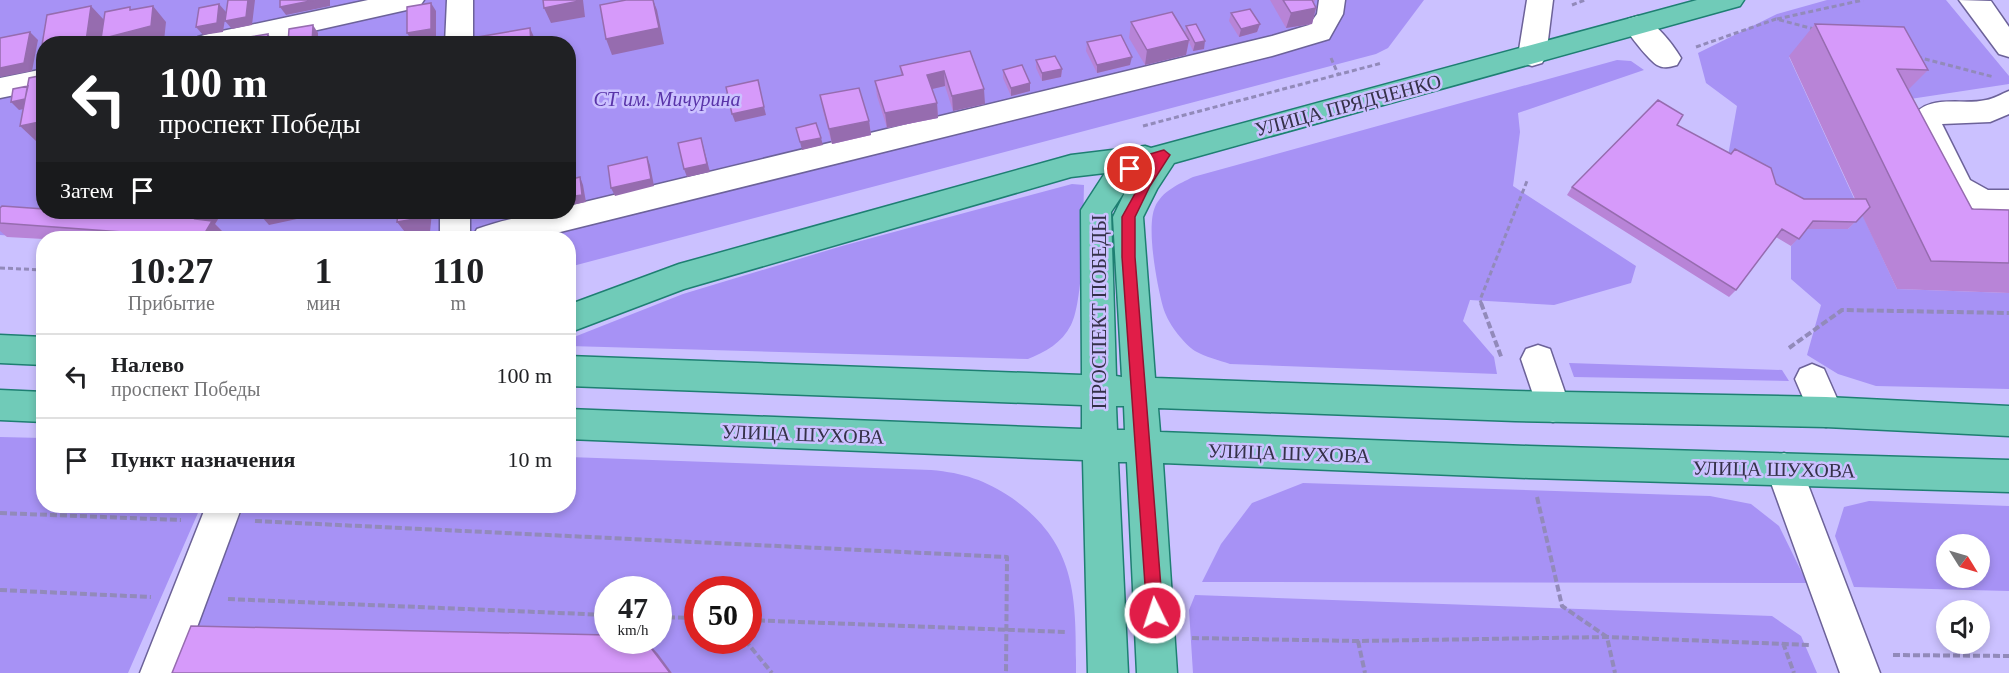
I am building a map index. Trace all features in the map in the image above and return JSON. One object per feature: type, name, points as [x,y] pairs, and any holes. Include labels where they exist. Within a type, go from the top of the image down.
[{"type":"main road","name":"УЛИЦА ПРЯДЧЕНКО","points":[[1164,155],[1731,0]]},
{"type":"main road","points":[[576,316],[679,277],[1071,166],[1164,155]]},
{"type":"main road","name":"ПРОСПЕКТ ПОБЕДЫ","points":[[1108,673],[1100,447],[1096,210],[1120,175],[1140,162],[1164,155]]},
{"type":"main road","name":"ПРОСПЕКТ ПОБЕДЫ","points":[[1157,673],[1128,217],[1145,183],[1164,155]]},
{"type":"main road","points":[[0,349],[36,351]]},
{"type":"main road","points":[[576,371],[1553,407],[1826,412],[2009,421]]},
{"type":"main road","points":[[0,405],[36,406]]},
{"type":"main road","name":"УЛИЦА ШУХОВА","points":[[576,424],[1100,447],[2009,476]]},
{"type":"street","points":[[245,36],[411,0]]},
{"type":"street","points":[[459,36],[460,0]]},
{"type":"street","points":[[576,216],[1300,38],[1319,32],[1330,14],[1332,0]]},
{"type":"street","points":[[1532,56],[1540,0]]},
{"type":"street","points":[[1977,4],[2009,10]]},
{"type":"street","points":[[1977,4],[2009,47]]},
{"type":"street","points":[[1638,26],[1667,58]]},
{"type":"street","points":[[0,88],[36,81]]},
{"type":"street","points":[[2003,90],[1989,111],[1941,112],[1925,120],[1959,188],[1984,202],[2009,202]]},
{"type":"street","points":[[516,231],[565,219]]},
{"type":"street","points":[[1538,359],[1553,407]]},
{"type":"street","points":[[1812,379],[1826,412]]},
{"type":"street","points":[[1784,469],[1855,660]]},
{"type":"street","points":[[160,673],[221,513]]},
{"type":"path","points":[[1667,58],[1776,19],[1863,0]]},
{"type":"path","points":[[1776,19],[1821,31]]},
{"type":"path","points":[[1909,55],[2003,90]]},
{"type":"path","points":[[0,268],[36,270]]},
{"type":"path","points":[[1789,348],[1842,310],[2009,313]]},
{"type":"path","points":[[0,513],[221,513],[1008,557],[1006,673]]},
{"type":"path","points":[[0,590],[594,614]]},
{"type":"path","points":[[762,620],[1008,628],[1108,634]]},
{"type":"path","points":[[1156,637],[1358,641],[1607,637],[1783,643],[1855,660],[1889,655],[2009,656]]},
{"type":"path","points":[[1358,641],[1365,673]]},
{"type":"path","points":[[1783,643],[1794,673]]},
{"type":"path","points":[[756,654],[772,673]]},
{"type":"green space","name":"СТ им. Мичурина","points":[[0,0],[1424,0],[1388,48],[1376,54],[576,265],[576,231],[36,231],[36,237],[0,235]]},
{"type":"green space","points":[[1827,0],[1946,0],[2009,76],[2009,84],[1897,101],[1789,57],[1858,207],[1796,207],[1728,156],[1737,106],[1706,83],[1698,53],[1777,14]]},
{"type":"green space","points":[[1617,60],[1631,61],[1644,70],[1518,113],[1520,132],[1513,186],[1636,266],[1631,283],[1554,305],[1470,300],[1463,321],[1494,357],[1497,374],[1230,364],[1195,351],[1171,325],[1163,307],[1158,285],[1153,256],[1152,228],[1158,201],[1177,185],[1193,177]]},
{"type":"green space","points":[[1072,184],[1084,185],[1082,258],[1075,313],[1071,325],[1058,342],[1028,359],[576,346],[576,336],[683,294],[842,246]]},
{"type":"green space","points":[[1862,214],[1897,289],[2009,293],[2009,389],[1876,386],[1838,374],[1807,355],[1821,305],[1791,279],[1791,246],[1805,229],[1848,229]]},
{"type":"green space","points":[[1569,363],[1782,370],[1789,381],[1574,377]]},
{"type":"green space","points":[[0,437],[36,438],[36,513],[198,513],[128,673],[0,673]]},
{"type":"green space","points":[[576,457],[931,470],[974,478],[1012,498],[1034,516],[1050,535],[1069,575],[1073,598],[1076,673],[672,673],[657,654],[177,673],[241,513],[576,513]]},
{"type":"green space","points":[[1303,483],[1710,496],[1751,504],[1779,526],[1807,583],[1202,582],[1221,544],[1252,503]]},
{"type":"green space","points":[[1869,501],[2009,506],[2009,591],[1854,587],[1835,536],[1844,507]]},
{"type":"green space","points":[[1195,595],[1772,616],[1801,636],[1817,673],[1193,673],[1189,610]]},
{"type":"building","points":[[228,0],[248,0],[246,17],[225,21]]},
{"type":"building","points":[[280,0],[315,0],[280,7]]},
{"type":"building","points":[[543,0],[578,0],[579,1],[544,8]]},
{"type":"building","points":[[626,0],[653,0],[659,28],[606,39],[600,5]]},
{"type":"building","points":[[1283,0],[1312,0],[1316,8],[1291,13]]},
{"type":"building","points":[[431,3],[431,29],[407,33],[407,7]]},
{"type":"building","points":[[219,4],[217,23],[196,27],[199,8]]},
{"type":"building","points":[[91,6],[87,36],[44,36],[47,15]]},
{"type":"building","points":[[153,6],[151,26],[113,36],[101,36],[105,12],[130,7],[130,10]]},
{"type":"building","points":[[1250,9],[1260,24],[1241,29],[1231,13]]},
{"type":"building","points":[[1172,12],[1189,40],[1147,50],[1131,22]]},
{"type":"building","points":[[1196,24],[1205,41],[1195,43],[1186,26]]},
{"type":"building","points":[[1815,24],[1904,27],[1928,70],[1897,69],[1972,209],[2009,210],[2009,263],[1931,261]]},
{"type":"building","points":[[313,25],[312,36],[289,36],[289,29]]},
{"type":"building","points":[[530,28],[530,36],[484,36]]},
{"type":"building","points":[[30,32],[24,63],[0,68],[0,38]]},
{"type":"building","points":[[1121,35],[1132,57],[1097,65],[1087,42]]},
{"type":"building","points":[[970,51],[984,89],[952,96],[944,71],[927,75],[937,103],[885,113],[875,81],[903,75],[900,66]]},
{"type":"building","points":[[1055,56],[1062,69],[1042,73],[1036,60]]},
{"type":"building","points":[[1022,65],[1030,83],[1011,88],[1003,70]]},
{"type":"building","points":[[36,77],[36,123],[20,126],[29,78]]},
{"type":"building","points":[[758,80],[764,107],[732,114],[726,87]]},
{"type":"building","points":[[28,86],[25,99],[11,102],[13,89]]},
{"type":"building","points":[[859,88],[869,121],[829,129],[820,95]]},
{"type":"building","points":[[1658,100],[1683,115],[1677,125],[1731,154],[1735,149],[1771,168],[1776,184],[1804,199],[1866,199],[1870,207],[1856,222],[1813,221],[1799,239],[1782,229],[1736,290],[1572,187]]},
{"type":"building","points":[[816,123],[821,138],[800,142],[796,128]]},
{"type":"building","points":[[701,138],[707,164],[684,169],[678,143]]},
{"type":"building","points":[[647,157],[651,179],[611,188],[608,166]]},
{"type":"building","points":[[580,177],[582,195],[576,196],[576,178]]},
{"type":"building","points":[[2,206],[36,208],[36,219],[195,219],[212,221],[206,231],[108,231],[0,223]]},
{"type":"building","points":[[397,219],[414,219],[397,222]]},
{"type":"building","points":[[191,626],[594,635],[594,654],[656,654],[670,673],[172,673]]},
{"type":"route","points":[[1130,169],[1140,162],[1164,155],[1145,183],[1128,217],[1155,613]]}]
